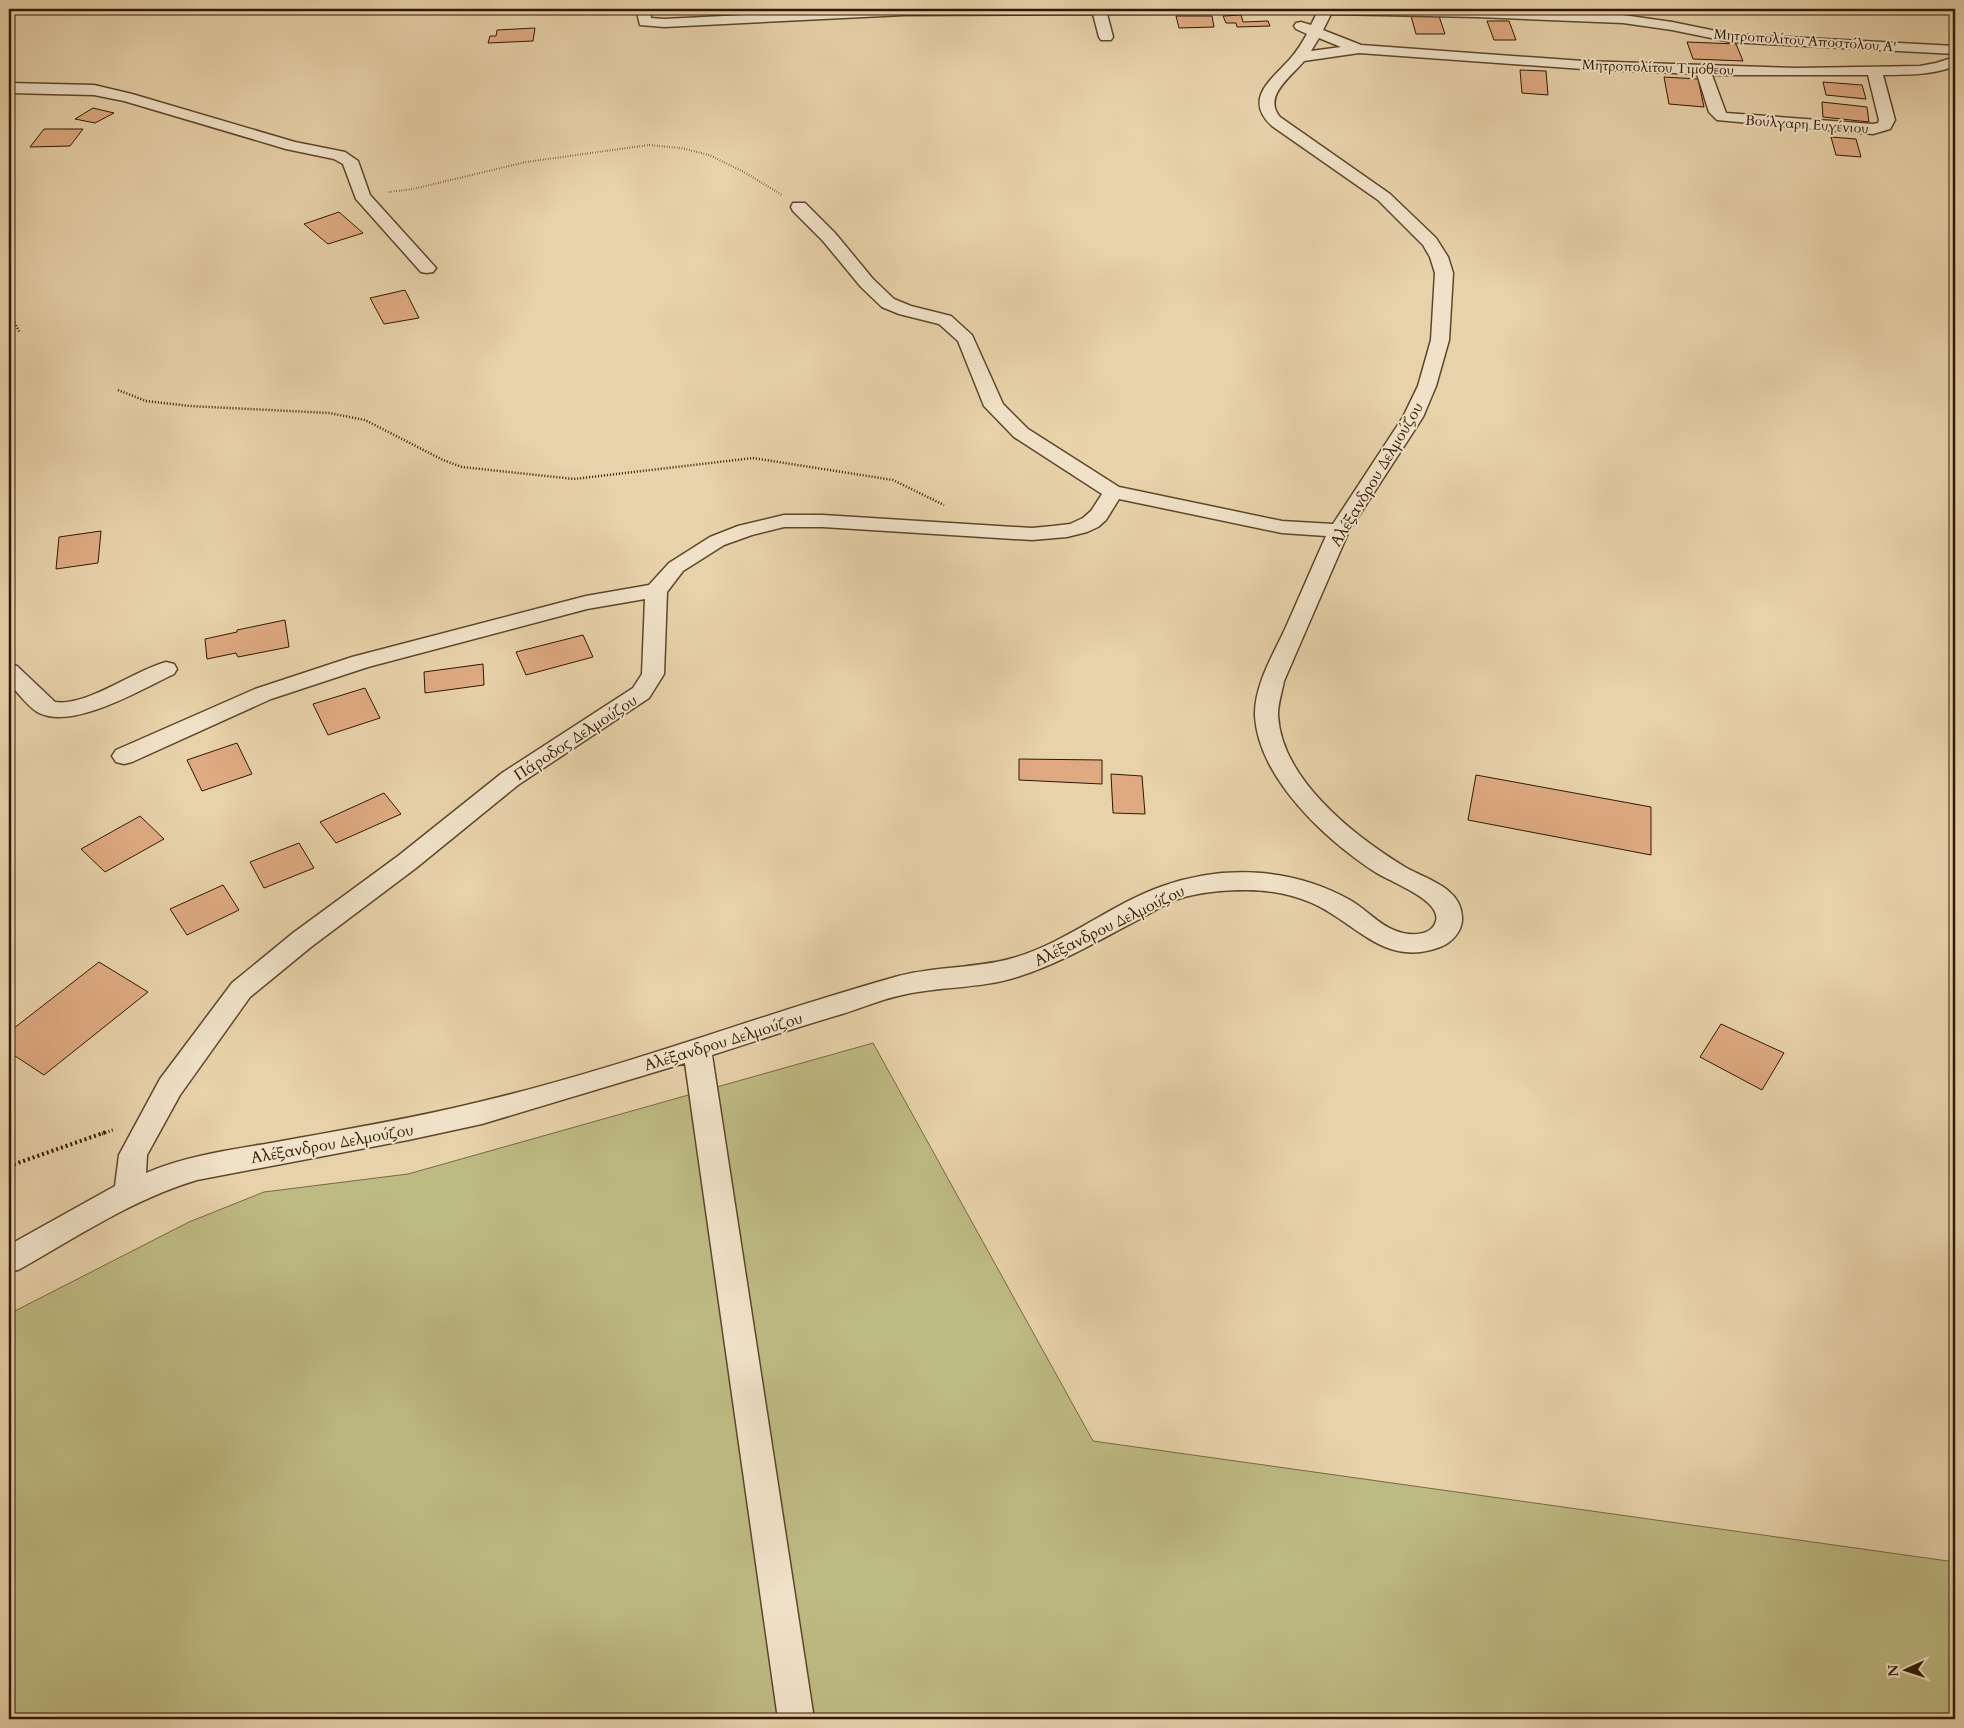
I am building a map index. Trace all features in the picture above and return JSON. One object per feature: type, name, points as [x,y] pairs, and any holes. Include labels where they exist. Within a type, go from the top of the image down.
[{"type":"street","points":[[643,9],[645,22],[653,23],[901,10],[1298,9]]},
{"type":"street","points":[[1298,9],[1293,16],[1297,24],[1359,49]]},
{"type":"street","name":"Αλέξανδρου Δελμούζου","points":[[9,1260],[130,1193],[162,1178],[197,1168],[408,1130],[482,1113],[697,1049],[901,985],[989,973],[1030,964],[1185,886],[1231,881],[1281,884],[1322,896],[1357,916],[1385,937],[1398,942],[1412,944],[1438,938],[1446,930],[1449,921],[1448,911],[1443,901],[1434,892],[1397,874],[1381,863],[1331,824],[1299,790],[1271,738],[1268,698],[1273,681],[1339,531],[1413,416],[1427,386],[1440,340],[1444,273],[1439,257],[1430,242],[1384,196],[1277,123],[1270,115],[1267,101],[1270,92],[1300,57],[1316,31],[1326,9]]},
{"type":"street","name":"Μητροπολίτου Αποστόλου Α'","points":[[1326,9],[1623,19],[1672,26],[1731,38],[1955,50]]},
{"type":"street","points":[[1099,10],[1106,37]]},
{"type":"street","points":[[1300,57],[1359,49]]},
{"type":"street","name":"Μητροπολίτου Τιμόθεου","points":[[1359,49],[1583,65],[1703,70],[1930,69],[1955,60]]},
{"type":"street","name":"Βούλγαρη Ευγένιου","points":[[1703,70],[1716,112],[1722,117],[1873,129],[1884,126],[1887,120],[1874,70]]},
{"type":"street","points":[[9,88],[102,92],[127,97],[292,146],[340,155],[350,161],[362,196],[427,268]]},
{"type":"street","points":[[799,207],[829,237],[867,283],[888,303],[906,310],[945,320],[966,340],[994,406],[1021,433],[1113,492],[1282,527],[1339,531]]},
{"type":"street","points":[[124,756],[263,694],[360,662],[586,603],[628,594],[656,591],[676,567],[689,558],[717,541],[745,530],[784,521],[823,521],[1032,534],[1061,531],[1088,525],[1102,511],[1113,492]]},
{"type":"street","name":"Πάροδος Δελμούζου","points":[[130,1193],[133,1155],[155,1114],[170,1087],[241,990],[302,940],[407,862],[510,779],[641,693],[652,674],[656,591]]},
{"type":"street","points":[[9,671],[48,708],[66,710],[84,705],[166,668]]},
{"type":"street","points":[[697,1049],[796,1719]]},
{"type":"path","points":[[362,196],[413,189],[526,162],[649,145],[680,148],[709,155],[744,172],[799,207]]},
{"type":"path","points":[[9,312],[20,333]]},
{"type":"path","points":[[118,390],[146,401],[181,405],[329,413],[365,420],[443,460],[462,467],[574,479],[753,458],[893,480],[946,506]]},
{"type":"path","points":[[9,1166],[155,1114]]},
{"type":"shaded area","points":[[873,1043],[1093,1441],[1955,1562],[1955,1719],[9,1719],[9,1314],[189,1222],[264,1192],[408,1174]]},
{"type":"building","points":[[1734,9],[1756,9],[1757,13],[1735,12]]},
{"type":"building","points":[[1241,15],[1243,22],[1268,21],[1270,26],[1237,27],[1236,23],[1226,23],[1223,16]]},
{"type":"building","points":[[1176,16],[1212,16],[1214,27],[1179,28]]},
{"type":"building","points":[[1411,16],[1439,16],[1445,34],[1416,34]]},
{"type":"building","points":[[1487,21],[1509,21],[1516,40],[1494,40]]},
{"type":"building","points":[[535,28],[533,41],[488,43],[490,36],[496,36],[497,30]]},
{"type":"building","points":[[1687,42],[1736,44],[1743,61],[1693,59]]},
{"type":"building","points":[[1520,70],[1546,71],[1548,95],[1522,93]]},
{"type":"building","points":[[1664,77],[1698,79],[1704,107],[1669,104]]},
{"type":"building","points":[[1823,82],[1862,85],[1866,99],[1826,95]]},
{"type":"building","points":[[1822,102],[1867,107],[1869,122],[1823,117]]},
{"type":"building","points":[[93,108],[114,113],[95,123],[75,119]]},
{"type":"building","points":[[44,129],[83,129],[70,146],[30,147]]},
{"type":"building","points":[[1831,137],[1856,139],[1861,157],[1836,155]]},
{"type":"building","points":[[339,212],[363,233],[328,244],[304,224]]},
{"type":"building","points":[[405,290],[419,318],[384,324],[370,298]]},
{"type":"building","points":[[101,531],[98,563],[56,569],[59,537]]},
{"type":"building","points":[[285,620],[289,647],[238,657],[236,653],[207,659],[205,639]]},
{"type":"building","points":[[583,635],[593,657],[526,675],[516,652]]},
{"type":"building","points":[[483,664],[484,685],[425,693],[424,672]]},
{"type":"building","points":[[365,688],[380,718],[328,735],[313,704]]},
{"type":"building","points":[[237,743],[252,774],[202,791],[187,760]]},
{"type":"building","points":[[1019,759],[1102,760],[1102,784],[1019,780]]},
{"type":"building","points":[[1111,774],[1142,776],[1145,814],[1113,813]]},
{"type":"building","points":[[1476,775],[1651,807],[1651,855],[1468,820]]},
{"type":"building","points":[[384,793],[401,814],[336,843],[320,822]]},
{"type":"building","points":[[140,816],[164,839],[105,872],[81,849]]},
{"type":"building","points":[[299,843],[314,868],[264,888],[250,862]]},
{"type":"building","points":[[223,885],[239,910],[187,935],[170,909]]},
{"type":"building","points":[[99,962],[148,992],[44,1075],[9,1052],[9,1032]]},
{"type":"building","points":[[1721,1024],[1784,1053],[1762,1090],[1700,1057]]}]
